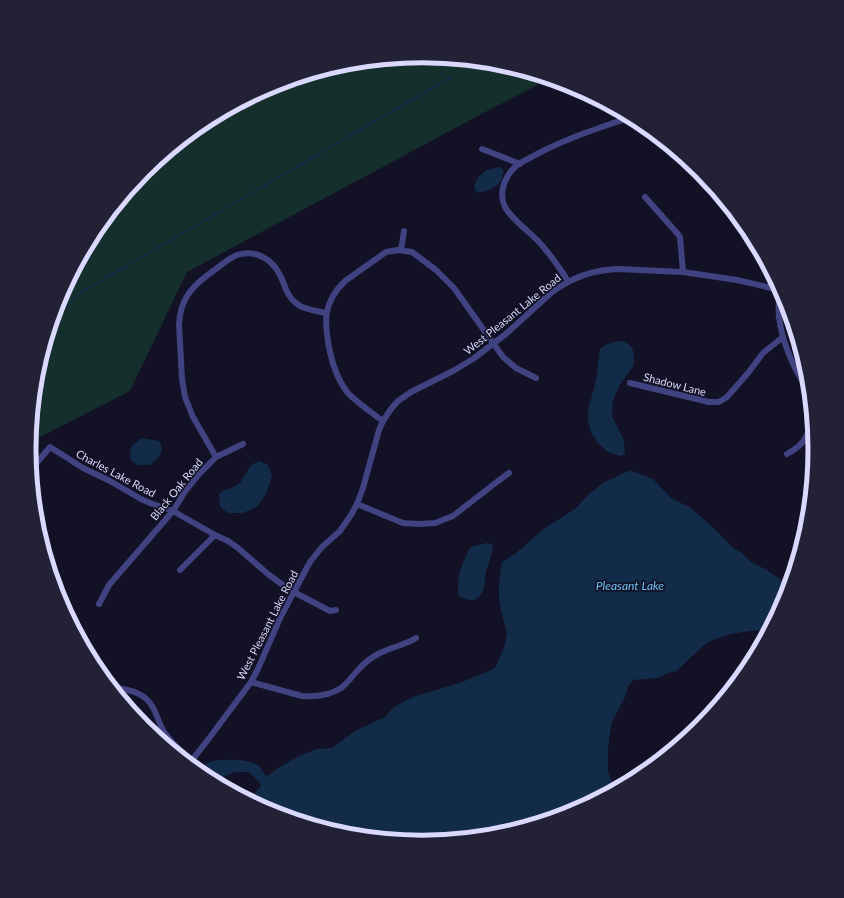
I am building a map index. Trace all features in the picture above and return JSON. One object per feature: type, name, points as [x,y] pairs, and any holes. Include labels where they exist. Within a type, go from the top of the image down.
[{"type":"street","points":[[568,281],[548,251],[504,205],[502,190],[512,171],[520,164],[565,140],[623,120]]},
{"type":"street","points":[[482,149],[520,164]]},
{"type":"street","points":[[645,197],[678,233],[680,237],[683,272]]},
{"type":"street","points":[[401,250],[404,231]]},
{"type":"street","points":[[383,421],[355,400],[347,392],[337,375],[332,361],[325,327],[326,313],[331,298],[336,291],[345,281],[386,252],[392,250],[408,251],[415,254],[446,278],[464,300],[493,344],[509,363],[522,372],[536,378]]},
{"type":"street","name":"Black Oak Road","points":[[99,604],[110,585],[173,511],[193,481],[216,457],[188,408],[182,387],[179,317],[184,302],[192,289],[199,281],[237,255],[257,254],[269,260],[273,265],[280,275],[289,296],[297,304],[326,313]]},
{"type":"street","name":"West Pleasant Lake Road","points":[[193,759],[251,682],[281,616],[310,562],[322,547],[340,531],[351,515],[363,488],[377,436],[383,421],[391,409],[405,396],[459,368],[473,359],[507,333],[552,292],[568,281],[590,273],[609,269],[683,272],[737,280],[773,287]]},
{"type":"street","points":[[779,300],[779,318],[783,338],[793,364],[802,381]]},
{"type":"street","name":"Shadow Lane","points":[[630,383],[709,402],[719,402],[731,394],[763,353],[783,338]]},
{"type":"street","points":[[787,454],[796,449],[804,441],[807,434]]},
{"type":"street","points":[[216,457],[243,444]]},
{"type":"street","name":"Charles Lake Road","points":[[37,463],[50,447],[83,468],[110,480],[140,499],[173,511],[228,541],[269,575],[293,592],[330,611],[336,610]]},
{"type":"street","points":[[357,504],[403,523],[435,523],[453,516],[509,473]]},
{"type":"street","points":[[180,570],[215,535]]},
{"type":"street","points":[[251,682],[302,696],[327,694],[341,688],[358,669],[371,658],[389,649],[410,642],[416,638]]},
{"type":"street","points":[[119,688],[135,691],[152,706],[160,726],[173,744]]},
{"type":"green space","points":[[422,63],[472,66],[497,70],[543,82],[187,272],[130,391],[36,439],[39,399],[49,349],[65,301],[88,256],[116,214],[149,176],[187,143],[225,118],[277,91],[298,83],[347,70],[372,66]]},
{"type":"water","points":[[500,167],[504,171],[501,181],[490,189],[477,193],[474,187],[478,177],[487,170]]},
{"type":"water","points":[[623,341],[632,348],[634,354],[634,365],[619,386],[613,400],[612,416],[624,440],[625,454],[621,456],[608,452],[597,442],[591,432],[588,421],[588,411],[596,380],[600,349],[605,345]]},
{"type":"water","points":[[141,438],[160,441],[162,450],[158,458],[150,465],[137,465],[130,459],[131,447]]},
{"type":"water","points":[[259,461],[268,465],[272,475],[267,492],[258,506],[243,513],[228,513],[220,507],[219,494],[224,490],[232,488],[240,483],[251,465]]},
{"type":"water","name":"Pleasant Lake","points":[[630,470],[653,479],[671,498],[691,508],[717,531],[732,547],[742,553],[751,562],[785,581],[779,597],[762,631],[756,630],[730,634],[708,642],[677,671],[668,673],[658,678],[633,680],[628,687],[625,697],[612,722],[608,751],[608,772],[613,784],[570,806],[546,815],[497,828],[447,834],[397,834],[347,828],[298,815],[252,796],[261,786],[249,772],[234,772],[221,778],[203,766],[210,762],[224,760],[248,761],[259,766],[266,776],[299,756],[317,749],[332,748],[355,731],[385,717],[394,707],[413,697],[462,682],[491,670],[496,666],[504,648],[507,632],[499,598],[502,562],[515,554],[545,528],[575,509],[590,493],[605,482]]},
{"type":"water","points":[[487,543],[492,544],[493,547],[486,571],[483,590],[476,599],[465,599],[458,595],[459,575],[462,564],[471,547]]},
{"type":"waterway","points":[[61,311],[80,293],[451,77]]}]
